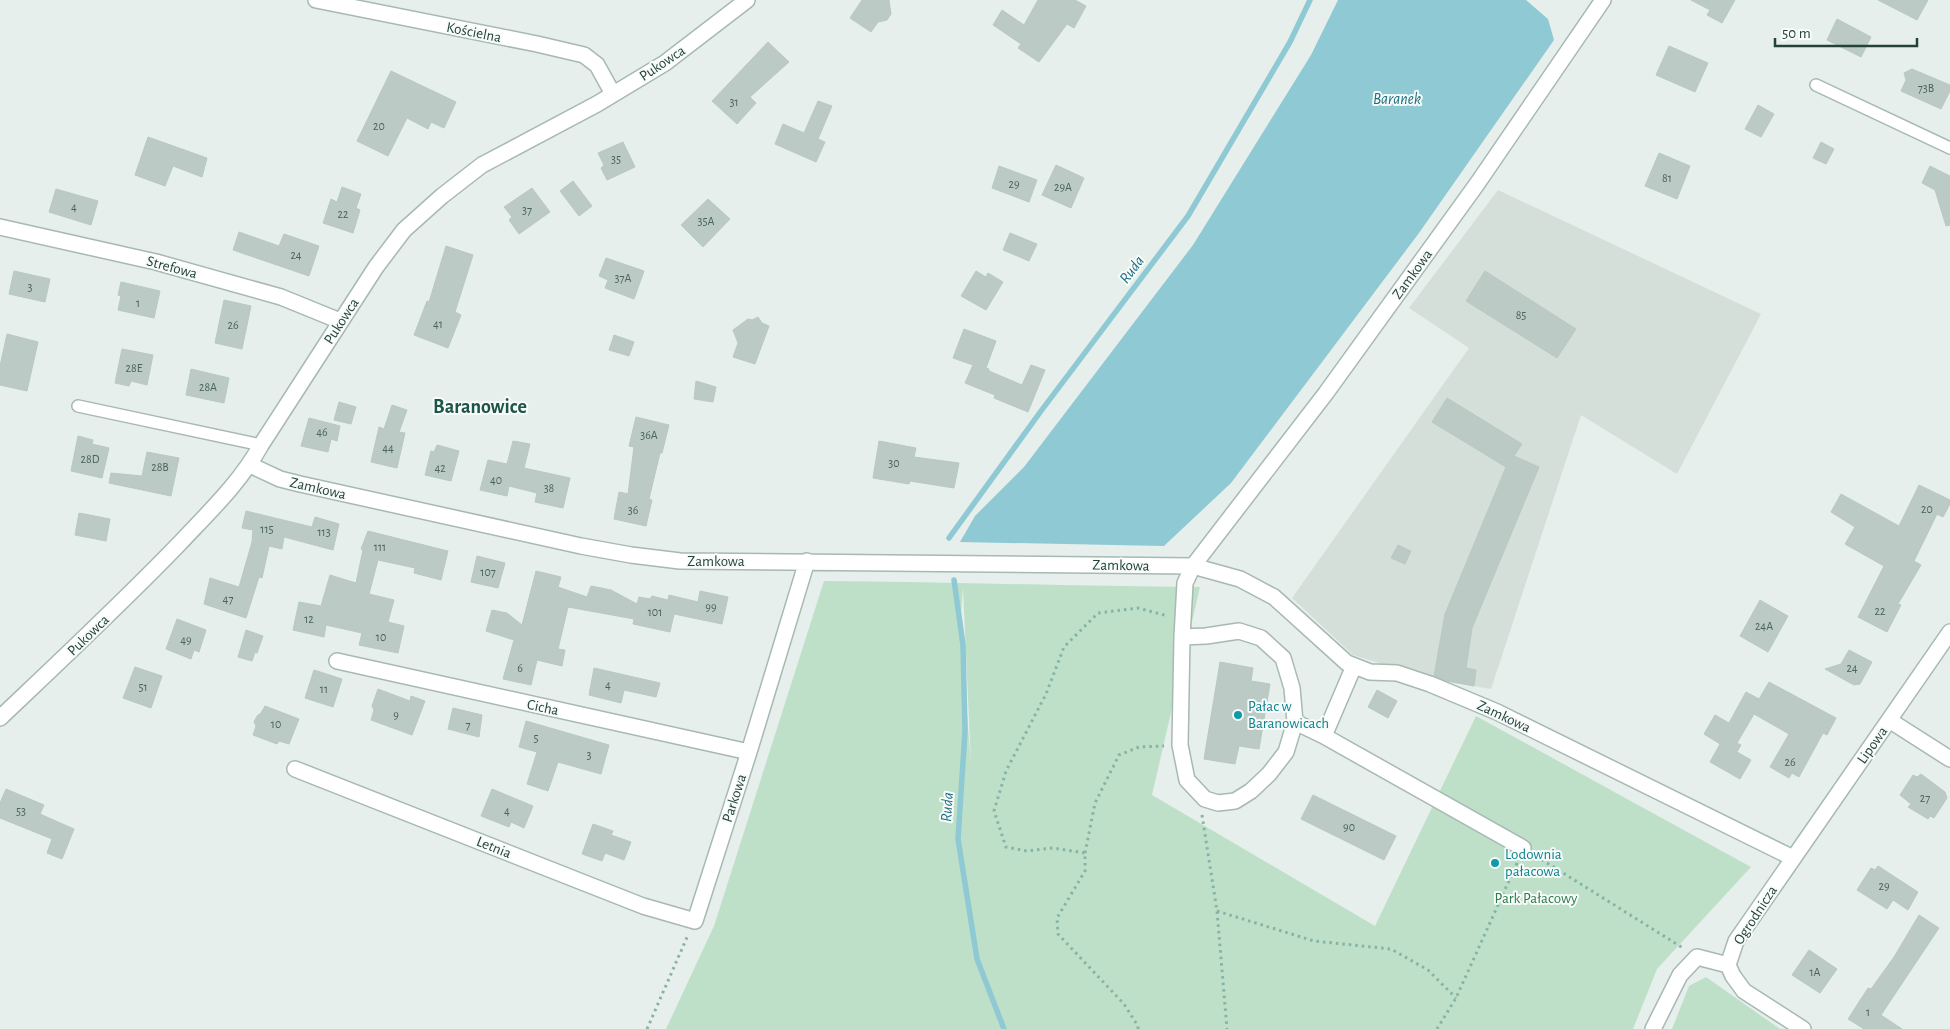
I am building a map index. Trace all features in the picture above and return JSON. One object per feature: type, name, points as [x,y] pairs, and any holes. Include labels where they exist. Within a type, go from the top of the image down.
[{"type":"street","name":"Kościelna","points":[[316,0],[584,55],[597,65],[613,94]]},
{"type":"street","name":"Pukowca","points":[[0,718],[154,570],[232,488],[250,465],[376,267],[404,230],[442,196],[482,165],[613,94],[665,63],[747,0]]},
{"type":"street","name":"Zamkowa","points":[[1194,566],[1332,385],[1477,184],[1603,0]]},
{"type":"street","name":"Strefowa","points":[[0,227],[166,264],[281,297],[340,321]]},
{"type":"street","name":"Zamkowa","points":[[250,465],[280,479],[300,484],[581,546],[630,555],[680,561],[1194,566],[1240,580],[1274,597],[1347,663],[1370,672],[1397,673],[1430,684],[1497,712],[1793,858]]},
{"type":"street","name":"Parkowa","points":[[695,921],[807,561]]},
{"type":"street","points":[[1182,637],[1206,636],[1239,631],[1261,638],[1283,658],[1292,688],[1295,722],[1286,752],[1269,774],[1251,791],[1235,801],[1218,803],[1204,799],[1187,780],[1180,745],[1182,637],[1185,583],[1194,566]]},
{"type":"street","name":"Lipowa","points":[[1793,858],[1950,632]]},
{"type":"street","name":"Cicha","points":[[337,661],[749,752]]},
{"type":"street","points":[[1324,736],[1354,666]]},
{"type":"street","points":[[1889,720],[1950,759]]},
{"type":"street","points":[[1295,722],[1324,736],[1523,848]]},
{"type":"street","name":"Letnia","points":[[295,769],[643,906],[695,921]]},
{"type":"street","name":"Ogrodnicza","points":[[1728,965],[1736,941],[1793,858]]},
{"type":"street","points":[[1653,1029],[1680,975],[1697,957],[1728,965],[1733,976],[1744,991],[1803,1029]]},
{"type":"lane","points":[[1816,85],[1950,148]]},
{"type":"lane","points":[[78,406],[261,445]]},
{"type":"path","points":[[1084,853],[1054,848],[1027,851],[1006,847],[994,812],[1006,771],[1046,694],[1064,647],[1098,613],[1138,608],[1183,620]]},
{"type":"path","points":[[1138,1029],[1124,1004],[1058,934],[1057,918],[1085,871],[1084,853],[1095,803],[1120,755],[1139,747],[1180,745]]},
{"type":"path","points":[[1204,799],[1201,817],[1217,911],[1227,1029]]},
{"type":"path","points":[[1436,1029],[1456,998],[1523,848],[1697,957]]},
{"type":"path","points":[[1217,911],[1314,941],[1391,949],[1428,970],[1456,998]]},
{"type":"path","points":[[647,1029],[695,921]]},
{"type":"shaded area","points":[[1498,190],[1761,314],[1677,474],[1581,415],[1491,689],[1432,679],[1353,655],[1292,598],[1469,348],[1409,308]]},
{"type":"green space","name":"Park Pałacowy","points":[[824,581],[1200,587],[1152,795],[1375,926],[1476,716],[1751,867],[1657,969],[1633,1029],[666,1029],[714,926]],"holes":[[[963,588],[971,764],[960,624]]]},
{"type":"green space","points":[[1706,977],[1780,1029],[1672,1029],[1689,986]]},
{"type":"water","name":"Baranek","points":[[1338,0],[1526,0],[1548,19],[1554,40],[1419,233],[1231,483],[1164,546],[960,542],[975,516],[1024,467],[1193,245],[1311,55]]},
{"type":"building","points":[[862,0],[889,0],[891,14],[887,20],[878,22],[871,32],[850,18]]},
{"type":"building","points":[[1038,0],[1075,0],[1086,6],[1074,28],[1067,24],[1039,62],[1018,48],[1021,44],[993,25],[1002,10],[1024,25]]},
{"type":"building","points":[[1691,0],[1735,0],[1722,23],[1707,15],[1710,10]]},
{"type":"building","points":[[1878,0],[1928,0],[1917,20]]},
{"type":"building","points":[[1837,19],[1871,37],[1861,57],[1827,40]]},
{"type":"building","points":[[768,42],[789,62],[750,97],[756,103],[737,124],[712,101]]},
{"type":"building","points":[[1669,46],[1708,63],[1695,92],[1656,75]]},
{"type":"building","points":[[1912,69],[1950,85],[1950,91],[1941,109],[1901,91],[1906,80],[1904,73]]},
{"type":"building","points":[[391,71],[456,102],[444,128],[431,122],[428,129],[407,118],[388,156],[357,141]]},
{"type":"building","points":[[818,101],[832,106],[818,139],[825,142],[816,162],[775,144],[783,124],[804,133]]},
{"type":"building","points":[[1758,105],[1774,114],[1761,137],[1745,129]]},
{"type":"building","points":[[148,137],[207,158],[202,177],[173,166],[165,186],[135,175]]},
{"type":"building","points":[[623,142],[635,167],[607,180],[601,168],[604,165],[598,153]]},
{"type":"building","points":[[1821,142],[1834,149],[1826,164],[1813,158]]},
{"type":"building","points":[[1659,153],[1690,166],[1677,199],[1645,186]]},
{"type":"building","points":[[1056,165],[1084,178],[1071,208],[1042,195]]},
{"type":"building","points":[[999,166],[1037,180],[1029,202],[992,188]]},
{"type":"building","points":[[1930,166],[1950,176],[1950,225],[1946,226],[1935,190],[1922,183]]},
{"type":"building","points":[[573,181],[592,206],[579,216],[560,191]]},
{"type":"building","points":[[342,187],[361,194],[356,208],[360,210],[353,233],[323,223],[331,199],[337,202]]},
{"type":"building","points":[[532,188],[550,212],[519,234],[509,220],[512,217],[504,207]]},
{"type":"building","points":[[56,189],[98,201],[91,225],[49,212]]},
{"type":"building","points":[[708,199],[730,219],[703,247],[681,225]]},
{"type":"building","points":[[239,232],[279,246],[284,234],[319,246],[309,276],[233,250]]},
{"type":"building","points":[[1010,233],[1037,244],[1029,261],[1003,250]]},
{"type":"building","points":[[446,246],[473,255],[455,312],[461,315],[448,348],[414,335],[427,301],[429,302]]},
{"type":"building","points":[[606,258],[644,271],[634,299],[605,288],[608,280],[599,276]]},
{"type":"building","points":[[14,271],[50,279],[45,302],[9,294]]},
{"type":"building","points":[[976,271],[986,277],[988,273],[1003,282],[986,310],[961,296]]},
{"type":"building","points":[[1485,271],[1576,329],[1557,358],[1466,301]]},
{"type":"building","points":[[121,282],[160,291],[154,318],[118,310],[121,296],[118,295]]},
{"type":"building","points":[[224,300],[251,306],[242,349],[215,343]]},
{"type":"building","points":[[758,317],[762,323],[769,326],[755,364],[733,357],[738,343],[733,330],[748,319],[752,320]]},
{"type":"building","points":[[964,329],[996,341],[986,368],[989,371],[1022,385],[1031,365],[1045,370],[1028,412],[994,398],[995,395],[965,383],[973,365],[953,358]]},
{"type":"building","points":[[7,334],[38,342],[27,391],[0,385],[0,366]]},
{"type":"building","points":[[614,335],[634,342],[629,356],[609,350]]},
{"type":"building","points":[[122,349],[153,355],[147,385],[131,381],[129,386],[115,383]]},
{"type":"building","points":[[191,369],[229,378],[224,403],[186,395]]},
{"type":"building","points":[[696,381],[716,387],[713,402],[694,399]]},
{"type":"building","points":[[1447,398],[1522,444],[1514,456],[1539,467],[1472,628],[1466,668],[1476,670],[1474,686],[1447,681],[1434,676],[1445,614],[1506,467],[1432,422]]},
{"type":"building","points":[[339,402],[356,407],[351,424],[334,420]]},
{"type":"building","points":[[392,405],[407,410],[399,432],[405,433],[397,468],[371,462],[379,427],[384,429]]},
{"type":"building","points":[[636,417],[669,425],[649,499],[652,500],[646,526],[614,519],[619,492],[628,494],[634,447],[629,446]]},
{"type":"building","points":[[309,418],[340,426],[337,441],[331,439],[328,452],[301,446]]},
{"type":"building","points":[[78,436],[93,440],[92,444],[109,448],[102,478],[71,471]]},
{"type":"building","points":[[513,441],[530,444],[524,468],[570,478],[563,508],[535,502],[537,493],[509,486],[507,496],[480,490],[488,460],[507,464]]},
{"type":"building","points":[[879,441],[916,448],[914,457],[959,463],[954,488],[910,481],[909,484],[873,478]]},
{"type":"building","points":[[437,445],[459,451],[451,481],[425,475],[431,451],[434,452]]},
{"type":"building","points":[[147,452],[179,458],[171,496],[109,483],[111,473],[142,476]]},
{"type":"building","points":[[1919,485],[1950,500],[1950,504],[1943,517],[1937,514],[1914,561],[1921,565],[1898,604],[1901,605],[1887,632],[1858,617],[1884,566],[1845,544],[1855,527],[1831,512],[1841,494],[1899,526]]},
{"type":"building","points":[[246,511],[312,527],[315,517],[339,524],[333,550],[284,537],[282,549],[269,546],[262,578],[259,577],[246,618],[204,604],[210,578],[239,587],[252,542],[253,530],[242,528]]},
{"type":"building","points":[[79,513],[110,519],[106,541],[75,535]]},
{"type":"building","points":[[368,531],[448,551],[441,580],[414,573],[415,568],[378,560],[369,594],[394,600],[388,622],[404,626],[398,653],[359,645],[362,633],[326,625],[324,637],[293,630],[299,602],[321,606],[330,575],[356,583],[363,550],[361,549]]},
{"type":"building","points":[[1398,545],[1411,551],[1405,564],[1391,558]]},
{"type":"building","points":[[477,556],[505,563],[498,588],[471,582]]},
{"type":"building","points":[[536,571],[561,577],[558,587],[587,597],[591,586],[611,590],[637,604],[639,597],[650,599],[652,596],[668,600],[669,595],[698,602],[700,591],[728,597],[722,624],[674,614],[670,632],[633,624],[634,619],[568,607],[558,649],[565,650],[562,666],[537,660],[531,685],[503,679],[514,640],[486,631],[492,610],[507,613],[522,625]]},
{"type":"building","points":[[1760,600],[1788,616],[1768,652],[1740,636]]},
{"type":"building","points":[[177,619],[206,630],[199,652],[194,650],[191,659],[166,649]]},
{"type":"building","points":[[246,630],[263,636],[252,661],[238,657]]},
{"type":"building","points":[[1849,650],[1872,662],[1860,684],[1854,685],[1825,669],[1841,664]]},
{"type":"building","name":"Pałac w Baranowicach","points":[[1220,662],[1253,668],[1251,681],[1270,684],[1259,749],[1239,746],[1235,764],[1204,759]]},
{"type":"building","points":[[135,667],[162,676],[151,708],[123,698]]},
{"type":"building","points":[[594,668],[660,683],[656,697],[624,690],[621,703],[589,695]]},
{"type":"building","points":[[314,670],[342,679],[333,707],[305,698]]},
{"type":"building","points":[[1769,682],[1836,718],[1827,735],[1823,733],[1799,777],[1792,773],[1789,778],[1770,767],[1789,734],[1754,714],[1737,743],[1741,745],[1737,752],[1751,760],[1740,779],[1710,762],[1720,744],[1704,734],[1715,715],[1729,723],[1746,692],[1759,699]]},
{"type":"building","points":[[378,689],[410,701],[411,696],[425,701],[412,735],[371,720],[374,710],[372,706]]},
{"type":"building","points":[[1377,690],[1397,701],[1388,718],[1368,707]]},
{"type":"building","points":[[265,706],[299,719],[289,744],[279,741],[277,744],[253,735],[256,726],[254,722]]},
{"type":"building","points":[[453,708],[482,715],[479,737],[448,729]]},
{"type":"building","points":[[526,721],[609,745],[601,774],[558,762],[548,791],[527,784],[537,752],[519,747]]},
{"type":"building","points":[[1921,774],[1945,792],[1947,798],[1934,818],[1930,816],[1928,819],[1908,807],[1911,804],[1900,795],[1913,775],[1917,777]]},
{"type":"building","points":[[6,789],[44,805],[40,814],[74,829],[62,859],[47,853],[52,839],[0,818],[0,803]]},
{"type":"building","points":[[492,789],[533,806],[524,828],[511,822],[509,827],[481,816]]},
{"type":"building","points":[[1313,795],[1396,836],[1384,860],[1301,819]]},
{"type":"building","points":[[593,824],[613,831],[611,835],[631,842],[624,860],[605,853],[602,861],[582,854]]},
{"type":"building","points":[[1878,866],[1918,892],[1908,910],[1893,900],[1887,909],[1857,890],[1871,868],[1875,870]]},
{"type":"building","points":[[1919,915],[1939,928],[1881,1015],[1902,1029],[1864,1029],[1848,1019],[1868,988],[1871,989],[1894,957]]},
{"type":"building","points":[[1809,950],[1837,969],[1820,993],[1792,975]]},
{"type":"waterway","name":"Ruda","points":[[949,538],[1041,411],[1188,216],[1290,42],[1310,0]]},
{"type":"waterway","name":"Ruda","points":[[954,580],[963,645],[965,731],[958,839],[977,959],[1004,1029]]},
{"type":"place","name":"Pałac w Baranowicach","points":[[1238,715]]},
{"type":"place","name":"Lodownia pałacowa","points":[[1495,863]]},
{"type":"district","name":"Baranowice","points":[[480,406]]}]
